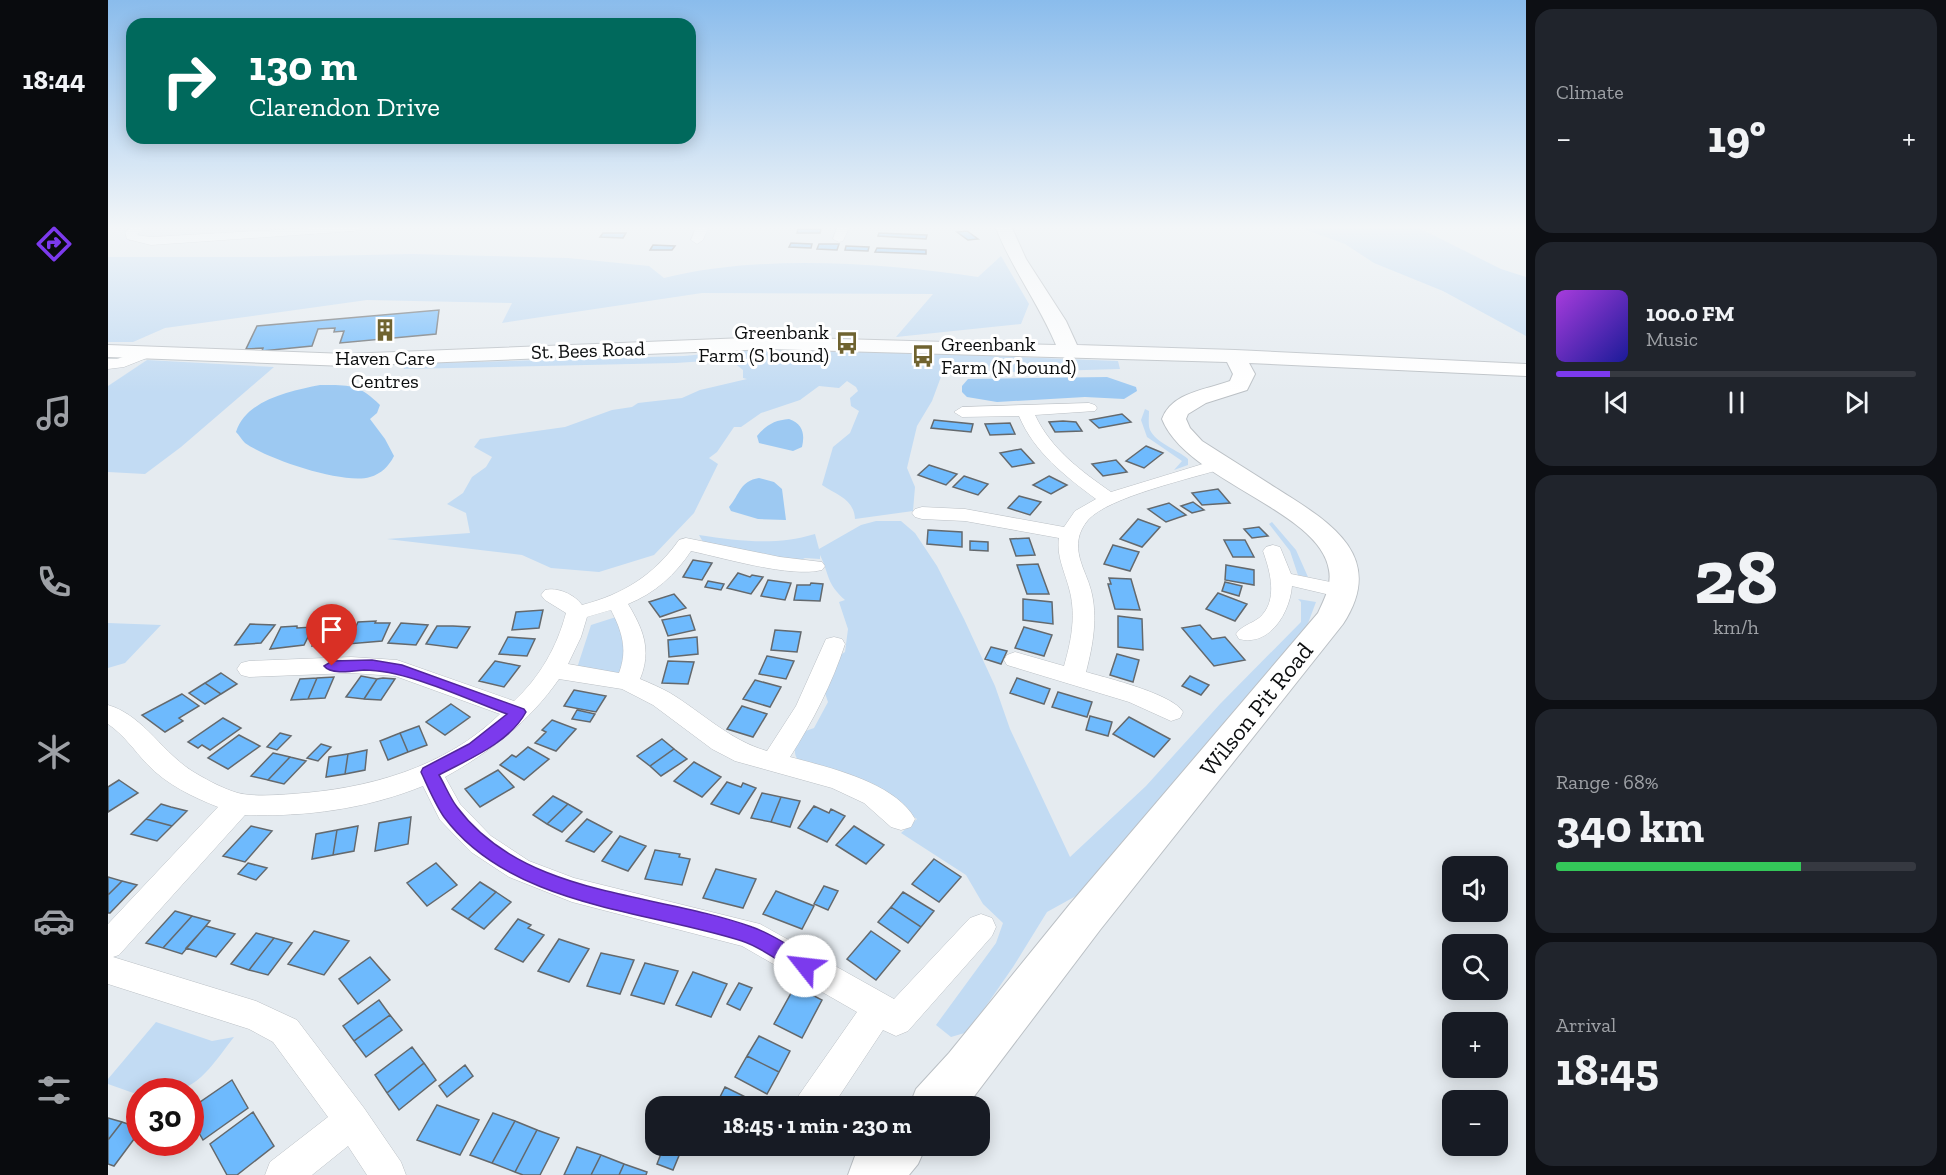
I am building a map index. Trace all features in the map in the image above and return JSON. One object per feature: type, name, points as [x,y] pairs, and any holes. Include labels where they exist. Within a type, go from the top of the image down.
[{"type":"main road","points":[[1032,283],[1056,321],[1069,352]]},
{"type":"main road","name":"St. Bees Road","points":[[108,351],[346,360],[768,343],[1235,356],[1526,370]]},
{"type":"main road","name":"Wilson Pit Road","points":[[944,1096],[1085,917],[1332,616],[1342,591],[1344,570],[1338,553],[1326,535],[1181,436],[1174,425],[1175,414],[1180,406],[1239,385],[1244,374],[1235,356]]},
{"type":"main road","points":[[874,1175],[891,1156]]},
{"type":"street","points":[[108,364],[119,364],[152,351]]},
{"type":"street","points":[[962,412],[1089,408]]},
{"type":"street","points":[[1025,411],[1042,442],[1066,467],[1108,499]]},
{"type":"street","points":[[1073,676],[1081,646],[1084,622],[1082,597],[1069,560],[1067,546],[1069,534],[1082,515],[1108,499],[1220,464]]},
{"type":"street","points":[[922,513],[943,505],[1069,534]]},
{"type":"street","points":[[578,613],[617,603],[653,581],[686,544],[780,563],[814,566]]},
{"type":"street","points":[[1247,634],[1268,625],[1277,610],[1282,578],[1273,551]]},
{"type":"street","points":[[1282,578],[1342,591]]},
{"type":"street","points":[[552,595],[571,605],[578,613]]},
{"type":"street","points":[[617,603],[632,628],[636,642],[637,656],[627,682]]},
{"type":"street","points":[[111,718],[138,734],[150,750],[177,775],[206,791],[238,804],[276,807],[342,800],[387,790],[475,749],[499,731],[519,712],[554,670],[574,629],[578,613]]},
{"type":"street","points":[[772,763],[792,734],[819,686],[834,644]]},
{"type":"street","points":[[1015,660],[1137,696],[1171,712]]},
{"type":"street","points":[[249,669],[268,680],[351,665],[397,668],[519,712]]},
{"type":"street","points":[[554,670],[627,682],[661,699],[721,742],[744,754],[839,780],[873,796],[901,819]]},
{"type":"street","points":[[429,772],[450,812],[481,844],[519,868],[572,890],[749,934],[896,1020],[981,927]]},
{"type":"street","points":[[108,945],[238,804]]},
{"type":"street","points":[[108,970],[246,1013],[285,1031],[352,1120],[388,1175]]},
{"type":"street","points":[[819,1096],[879,1008]]},
{"type":"street","points":[[283,1175],[352,1120]]},
{"type":"shaded area","points":[[108,283],[1017,283],[1029,304],[1021,324],[896,337],[933,294],[702,293],[502,323],[512,303],[367,300],[165,328],[133,342],[108,342]]},
{"type":"shaded area","points":[[1423,283],[1526,283],[1526,336],[1443,291]]},
{"type":"shaded area","points":[[745,350],[861,351],[1118,361],[1120,369],[942,374],[932,401],[917,426],[907,468],[915,487],[913,511],[855,519],[848,502],[822,485],[833,447],[850,433],[859,411],[851,406],[850,398],[858,391],[847,381],[839,388],[819,386],[800,400],[761,413],[741,427],[734,427],[717,452],[709,458],[718,464],[694,513],[654,555],[599,572],[551,568],[522,555],[387,539],[470,533],[466,513],[447,504],[463,493],[472,477],[486,467],[492,457],[474,447],[480,439],[565,427],[612,410],[632,407],[638,403],[682,398],[700,390],[747,379],[743,378],[743,370],[733,362],[735,359],[676,363],[404,369],[402,364],[684,356]]},
{"type":"shaded area","points":[[147,360],[274,367],[181,447],[145,474],[108,472],[108,386]]},
{"type":"shaded area","points":[[1145,409],[1149,411],[1149,426],[1153,435],[1188,459],[1188,465],[1174,470],[1182,461],[1147,437],[1141,420]]},
{"type":"shaded area","points":[[876,521],[901,521],[915,533],[937,566],[995,686],[1010,729],[1070,857],[1146,786],[1220,704],[1301,622],[1301,602],[1298,599],[1316,602],[1307,626],[1085,891],[1047,912],[1013,967],[968,1032],[951,1037],[936,1025],[996,943],[1003,923],[983,904],[966,875],[901,833],[917,819],[879,792],[799,761],[795,754],[803,732],[814,728],[828,702],[824,690],[837,657],[845,652],[848,629],[839,602],[845,600],[831,584],[820,555],[820,559],[805,558],[799,561],[703,542],[699,535],[772,541],[815,534],[819,549],[861,525]]},
{"type":"shaded area","points":[[1272,522],[1296,550],[1308,577],[1298,575],[1290,551],[1269,524]]},
{"type":"shaded area","points":[[616,617],[627,635],[621,672],[577,668],[591,625]]},
{"type":"shaded area","points":[[108,623],[161,625],[125,663],[108,668]]},
{"type":"shaded area","points":[[156,1022],[212,1041],[234,1037],[200,1078],[126,1078],[126,1090],[108,1084],[108,1079]]},
{"type":"water","points":[[1107,377],[1136,387],[1137,391],[1124,399],[1085,397],[997,402],[967,397],[962,392],[962,386],[968,379]]},
{"type":"water","points":[[320,385],[339,385],[359,389],[380,405],[377,413],[370,419],[394,456],[381,472],[374,476],[358,478],[306,469],[256,449],[245,443],[236,432],[241,421],[259,405],[283,394]]},
{"type":"water","points":[[789,419],[802,430],[802,447],[793,451],[759,443],[757,436],[764,429],[775,422]]},
{"type":"water","points":[[759,478],[774,482],[782,489],[786,520],[758,519],[731,511],[729,507],[744,485]]},
{"type":"building","name":"Haven Care Centres","points":[[439,310],[436,334],[340,343],[344,331],[334,332],[335,328],[318,329],[312,346],[262,351],[263,348],[246,349],[257,326]]},
{"type":"building","points":[[1122,414],[1131,422],[1099,428],[1090,420]]},
{"type":"building","points":[[934,420],[973,424],[971,432],[931,428]]},
{"type":"building","points":[[1049,422],[1076,422],[1082,431],[1055,432]]},
{"type":"building","points":[[1010,423],[1015,434],[990,435],[985,424]]},
{"type":"building","points":[[1146,446],[1163,453],[1144,468],[1126,461]]},
{"type":"building","points":[[1021,449],[1034,463],[1012,467],[1000,453]]},
{"type":"building","points":[[1116,460],[1127,472],[1103,476],[1092,464]]},
{"type":"building","points":[[929,465],[957,474],[946,485],[918,475]]},
{"type":"building","points":[[964,476],[988,484],[978,495],[953,487]]},
{"type":"building","points":[[1049,476],[1067,485],[1051,494],[1033,485]]},
{"type":"building","points":[[1218,489],[1230,503],[1202,505],[1192,493]]},
{"type":"building","points":[[1019,496],[1041,502],[1030,515],[1008,508]]},
{"type":"building","points":[[1193,502],[1204,510],[1192,513],[1181,506]]},
{"type":"building","points":[[1169,503],[1186,515],[1166,522],[1148,509]]},
{"type":"building","points":[[1138,519],[1160,527],[1142,547],[1120,539]]},
{"type":"building","points":[[1259,527],[1268,536],[1252,538],[1244,529]]},
{"type":"building","points":[[928,530],[962,532],[962,547],[927,544]]},
{"type":"building","points":[[1029,538],[1035,555],[1016,556],[1010,539]]},
{"type":"building","points":[[1224,540],[1245,540],[1254,557],[1233,557]]},
{"type":"building","points":[[970,541],[988,542],[988,551],[970,550]]},
{"type":"building","points":[[1113,545],[1139,552],[1130,571],[1104,564]]},
{"type":"building","points":[[693,560],[712,563],[702,580],[683,577]]},
{"type":"building","points":[[1038,564],[1049,594],[1027,594],[1017,565]]},
{"type":"building","points":[[1226,565],[1254,570],[1254,585],[1225,580]]},
{"type":"building","points":[[738,573],[750,577],[752,575],[763,577],[751,594],[727,588]]},
{"type":"building","points":[[1109,578],[1131,579],[1140,610],[1115,609],[1108,584],[1111,584]]},
{"type":"building","points":[[768,580],[791,583],[785,600],[761,596]]},
{"type":"building","points":[[708,581],[724,584],[721,590],[705,587]]},
{"type":"building","points":[[1225,582],[1242,586],[1239,596],[1222,591]]},
{"type":"building","points":[[811,583],[823,584],[820,601],[794,600],[797,585],[810,585]]},
{"type":"building","points":[[1218,593],[1247,604],[1235,621],[1206,609]]},
{"type":"building","points":[[674,594],[686,608],[660,617],[649,602]]},
{"type":"building","points":[[1023,599],[1052,602],[1053,624],[1023,620]]},
{"type":"building","points":[[543,610],[539,628],[512,630],[516,612]]},
{"type":"building","points":[[690,615],[695,630],[668,636],[662,620]]},
{"type":"building","points":[[1118,616],[1142,619],[1143,650],[1118,647]]},
{"type":"building","points":[[376,621],[375,623],[390,623],[382,641],[348,644],[358,622]]},
{"type":"building","points":[[401,623],[428,625],[416,645],[388,643]]},
{"type":"building","points":[[250,624],[275,625],[261,643],[235,645]]},
{"type":"building","points":[[350,625],[341,645],[312,646],[322,626]]},
{"type":"building","points":[[1200,625],[1212,639],[1225,637],[1245,660],[1214,666],[1182,628]]},
{"type":"building","points":[[437,626],[470,627],[457,648],[426,644]]},
{"type":"building","points":[[281,627],[313,627],[304,645],[270,649]]},
{"type":"building","points":[[1024,627],[1052,635],[1044,656],[1015,648]]},
{"type":"building","points":[[775,630],[801,632],[797,652],[771,650]]},
{"type":"building","points":[[508,637],[535,639],[527,656],[499,654]]},
{"type":"building","points":[[697,637],[698,654],[669,657],[668,640]]},
{"type":"building","points":[[991,647],[1007,651],[1001,664],[985,659]]},
{"type":"building","points":[[1117,654],[1139,660],[1133,682],[1110,675]]},
{"type":"building","points":[[767,656],[794,661],[786,679],[759,674]]},
{"type":"building","points":[[495,661],[520,666],[504,687],[479,681]]},
{"type":"building","points":[[668,661],[694,662],[688,684],[662,683]]},
{"type":"building","points":[[221,673],[237,684],[221,694],[205,683]]},
{"type":"building","points":[[361,676],[377,679],[364,699],[346,697]]},
{"type":"building","points":[[1190,676],[1209,685],[1201,695],[1182,686]]},
{"type":"building","points":[[334,677],[325,698],[308,699],[317,678]]},
{"type":"building","points":[[317,678],[308,699],[291,700],[300,679]]},
{"type":"building","points":[[1017,678],[1050,689],[1044,704],[1010,693]]},
{"type":"building","points":[[377,679],[395,679],[381,700],[364,699]]},
{"type":"building","points":[[755,680],[781,687],[770,707],[743,699]]},
{"type":"building","points":[[205,683],[221,694],[205,704],[189,693]]},
{"type":"building","points":[[574,690],[606,696],[596,712],[564,706]]},
{"type":"building","points":[[1058,692],[1092,702],[1087,717],[1052,707]]},
{"type":"building","points":[[182,694],[199,706],[179,718],[183,721],[165,732],[142,715]]},
{"type":"building","points":[[451,704],[470,717],[445,735],[426,722]]},
{"type":"building","points":[[742,706],[767,714],[753,737],[727,729]]},
{"type":"building","points":[[577,710],[595,714],[590,722],[572,719]]},
{"type":"building","points":[[1090,716],[1112,722],[1108,736],[1086,730]]},
{"type":"building","points":[[1129,717],[1170,739],[1154,757],[1113,734]]},
{"type":"building","points":[[223,718],[241,728],[210,750],[202,745],[198,748],[188,742]]},
{"type":"building","points":[[552,720],[576,729],[556,751],[535,743],[546,732],[542,730]]},
{"type":"building","points":[[419,726],[427,745],[408,752],[400,733]]},
{"type":"building","points":[[280,733],[291,736],[277,750],[267,747]]},
{"type":"building","points":[[400,733],[408,752],[388,760],[380,741]]},
{"type":"building","points":[[239,735],[260,746],[228,769],[208,758]]},
{"type":"building","points":[[662,739],[674,749],[650,766],[637,756]]},
{"type":"building","points":[[321,744],[331,747],[318,761],[307,758]]},
{"type":"building","points":[[528,747],[549,759],[524,780],[500,765],[512,755],[516,757]]},
{"type":"building","points":[[674,749],[687,759],[661,776],[650,766]]},
{"type":"building","points":[[367,750],[365,770],[345,774],[348,754]]},
{"type":"building","points":[[273,753],[290,757],[268,780],[251,776]]},
{"type":"building","points":[[348,754],[345,774],[326,777],[329,757]]},
{"type":"building","points":[[290,757],[306,761],[284,784],[268,780]]},
{"type":"building","points":[[694,762],[721,777],[702,797],[674,781]]},
{"type":"building","points":[[498,770],[514,787],[480,807],[465,789]]},
{"type":"building","points":[[119,780],[138,793],[108,812],[108,787]]},
{"type":"building","points":[[727,782],[741,787],[743,783],[756,788],[739,814],[711,804]]},
{"type":"building","points":[[762,793],[781,797],[771,822],[751,818]]},
{"type":"building","points":[[553,796],[568,804],[547,824],[533,815]]},
{"type":"building","points":[[781,797],[800,801],[790,827],[771,822]]},
{"type":"building","points":[[161,804],[187,811],[172,826],[146,819]]},
{"type":"building","points":[[568,804],[582,812],[562,832],[547,824]]},
{"type":"building","points":[[814,806],[829,813],[831,809],[845,816],[827,842],[798,828]]},
{"type":"building","points":[[411,817],[408,844],[375,851],[379,823]]},
{"type":"building","points":[[146,819],[172,826],[157,841],[131,834]]},
{"type":"building","points":[[587,819],[612,832],[594,852],[566,841]]},
{"type":"building","points":[[251,826],[272,831],[245,862],[223,856]]},
{"type":"building","points":[[358,826],[354,851],[333,855],[337,830]]},
{"type":"building","points":[[854,826],[884,845],[866,864],[836,845]]},
{"type":"building","points":[[337,830],[333,855],[312,859],[316,834]]},
{"type":"building","points":[[620,836],[646,846],[628,871],[602,861]]},
{"type":"building","points":[[655,850],[680,854],[679,857],[690,859],[682,885],[645,879]]},
{"type":"building","points":[[934,859],[961,877],[939,902],[912,884]]},
{"type":"building","points":[[248,863],[267,868],[256,880],[238,874]]},
{"type":"building","points":[[436,863],[457,885],[427,906],[407,883]]},
{"type":"building","points":[[716,869],[756,879],[743,908],[703,898]]},
{"type":"building","points":[[108,877],[122,881],[108,895]]},
{"type":"building","points":[[122,881],[137,885],[108,913],[108,895]]},
{"type":"building","points":[[480,882],[496,892],[468,919],[452,909]]},
{"type":"building","points":[[824,886],[838,891],[828,910],[814,904]]},
{"type":"building","points":[[776,891],[814,906],[802,929],[763,914]]},
{"type":"building","points":[[496,892],[511,902],[484,929],[468,919]]},
{"type":"building","points":[[903,892],[934,911],[921,927],[891,907]]},
{"type":"building","points":[[891,907],[921,927],[908,943],[878,922]]},
{"type":"building","points":[[175,911],[192,916],[163,948],[146,943]]},
{"type":"building","points":[[192,916],[210,921],[182,954],[163,948]]},
{"type":"building","points":[[518,919],[531,925],[528,928],[544,935],[523,962],[495,949]]},
{"type":"building","points":[[206,926],[235,934],[216,957],[186,948]]},
{"type":"building","points":[[314,931],[349,941],[324,975],[288,964]]},
{"type":"building","points":[[871,931],[900,951],[876,980],[847,959]]},
{"type":"building","points":[[256,933],[274,938],[249,970],[231,964]]},
{"type":"building","points":[[274,938],[292,943],[268,975],[249,970]]},
{"type":"building","points":[[559,939],[589,949],[569,982],[538,971]]},
{"type":"building","points":[[601,953],[634,960],[620,994],[587,986]]},
{"type":"building","points":[[370,957],[390,980],[358,1004],[339,979]]},
{"type":"building","points":[[645,963],[678,971],[664,1004],[631,995]]},
{"type":"building","points":[[693,972],[727,984],[711,1017],[676,1005]]},
{"type":"building","points":[[739,983],[752,988],[740,1010],[727,1004]]},
{"type":"building","points":[[795,986],[822,1000],[802,1038],[774,1024]]},
{"type":"building","points":[[379,1000],[390,1015],[354,1041],[343,1026]]},
{"type":"building","points":[[390,1015],[402,1030],[366,1057],[354,1041]]},
{"type":"building","points":[[759,1036],[790,1051],[779,1072],[747,1056]]},
{"type":"building","points":[[412,1047],[424,1063],[387,1093],[375,1075]]},
{"type":"building","points":[[747,1056],[779,1072],[767,1094],[735,1077]]},
{"type":"building","points":[[424,1063],[436,1080],[399,1110],[387,1093]]},
{"type":"building","points":[[465,1065],[473,1076],[447,1097],[439,1086]]},
{"type":"building","points":[[232,1080],[248,1108],[204,1139],[204,1099]]},
{"type":"building","points":[[725,1087],[743,1096],[720,1096]]},
{"type":"building","points":[[437,1105],[479,1120],[460,1155],[417,1140]]},
{"type":"building","points":[[253,1112],[274,1146],[237,1175],[227,1175],[210,1144]]},
{"type":"building","points":[[493,1113],[515,1121],[492,1163],[470,1155]]},
{"type":"building","points":[[108,1118],[122,1122],[108,1140]]},
{"type":"building","points":[[515,1121],[537,1130],[515,1172],[492,1163]]},
{"type":"building","points":[[122,1122],[126,1123],[126,1150],[114,1166],[108,1164],[108,1140]]},
{"type":"building","points":[[537,1130],[559,1138],[540,1175],[523,1175],[515,1172]]},
{"type":"building","points":[[577,1147],[601,1155],[591,1175],[564,1175]]},
{"type":"building","points":[[601,1155],[624,1164],[619,1175],[591,1175]]},
{"type":"building","points":[[660,1156],[679,1156],[673,1170],[657,1164]]},
{"type":"building","points":[[624,1164],[647,1172],[646,1175],[619,1175]]},
{"type":"place","name":"Haven Care Centres","points":[[385,330]]},
{"type":"place","name":"Greenbank Farm (S bound)","points":[[847,343]]},
{"type":"place","name":"Greenbank Farm (N bound)","points":[[923,356]]},
{"type":"route","points":[[332,666],[372,665],[397,668],[519,712],[475,749],[429,772],[450,812],[481,844],[519,868],[572,890],[749,934],[805,966]]}]
